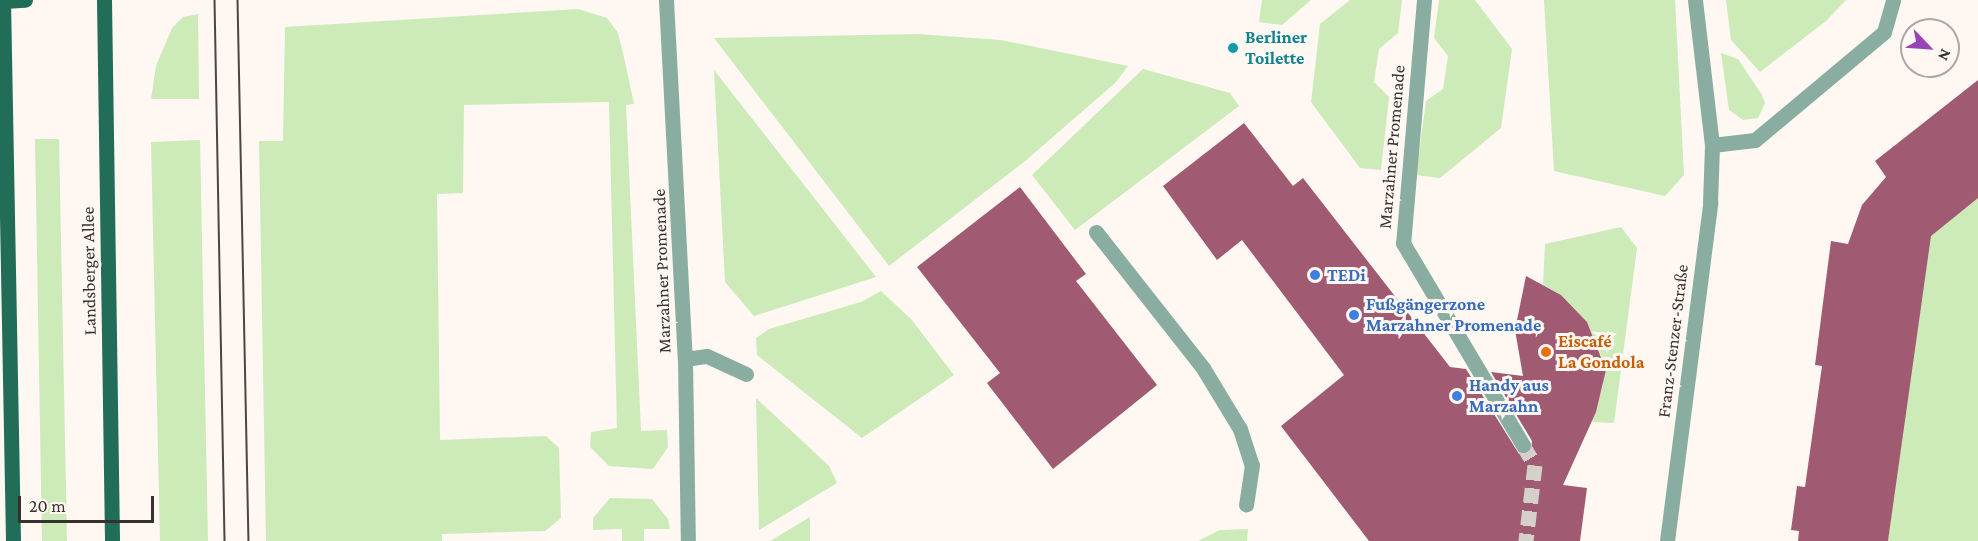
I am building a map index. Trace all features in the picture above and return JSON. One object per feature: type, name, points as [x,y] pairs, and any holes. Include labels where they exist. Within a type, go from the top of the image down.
[{"type":"main road","points":[[13,541],[3,0],[25,0]]},
{"type":"main road","name":"Landsberger Allee","points":[[104,0],[112,541]]},
{"type":"street","name":"Marzahner Promenade","points":[[666,0],[685,359],[688,541]]},
{"type":"street","name":"Marzahner Promenade","points":[[1424,0],[1403,243],[1523,445]]},
{"type":"street","name":"Franz-Stenzer-Straße","points":[[1667,541],[1702,277],[1712,145],[1695,0]]},
{"type":"street","points":[[1712,145],[1755,140],[1884,32],[1893,0]]},
{"type":"street","points":[[1096,232],[1203,368],[1240,429],[1252,465],[1246,505]]},
{"type":"street","points":[[685,359],[707,356],[746,374]]},
{"type":"green space","points":[[1262,0],[1311,0],[1282,25],[1259,22]]},
{"type":"green space","points":[[1350,0],[1402,0],[1398,33],[1379,49],[1374,82],[1389,97],[1381,170],[1360,168],[1311,102],[1320,24]]},
{"type":"green space","points":[[1439,0],[1475,0],[1512,49],[1501,128],[1440,178],[1416,175],[1426,101],[1443,89],[1448,56],[1434,38]]},
{"type":"green space","points":[[1544,0],[1675,0],[1684,175],[1665,196],[1554,171]]},
{"type":"green space","points":[[1726,0],[1846,0],[1826,21],[1760,72],[1731,40]]},
{"type":"green space","points":[[578,9],[607,18],[618,33],[634,104],[626,105],[641,431],[667,430],[668,447],[653,469],[609,466],[590,447],[591,432],[617,428],[609,102],[464,105],[463,193],[437,194],[440,440],[546,436],[559,448],[561,518],[545,531],[442,534],[442,541],[266,541],[259,141],[283,141],[285,27]]},
{"type":"green space","points":[[198,14],[199,99],[151,99],[156,66],[172,28],[183,17]]},
{"type":"green space","points":[[918,34],[1001,40],[1128,66],[1115,83],[1024,162],[889,266],[714,38]]},
{"type":"green space","points":[[1721,53],[1738,59],[1762,95],[1765,103],[1758,118],[1743,120],[1729,110]]},
{"type":"green space","points":[[1143,69],[1230,93],[1239,106],[1075,230],[1032,175]]},
{"type":"green space","points":[[714,70],[876,277],[754,316],[725,282]]},
{"type":"green space","points":[[35,139],[59,139],[67,541],[42,541]]},
{"type":"green space","points":[[200,140],[208,541],[160,541],[151,142]]},
{"type":"green space","points":[[1978,198],[1978,541],[1888,541],[1921,237]]},
{"type":"green space","points":[[1621,227],[1637,248],[1614,423],[1592,422],[1603,385],[1603,360],[1587,322],[1561,295],[1543,285],[1545,244]]},
{"type":"green space","points":[[881,291],[911,319],[954,375],[862,438],[757,355],[756,338],[769,329],[861,302]]},
{"type":"green space","points":[[756,398],[829,466],[837,483],[759,530]]},
{"type":"green space","points":[[610,498],[652,499],[668,519],[670,529],[644,529],[644,541],[622,541],[622,529],[593,530],[593,518]]},
{"type":"green space","points":[[810,517],[810,541],[770,541]]},
{"type":"green space","points":[[1248,529],[1247,541],[1198,541],[1220,530]]},
{"type":"building","points":[[1978,80],[1978,198],[1931,236],[1888,541],[1798,541],[1799,531],[1791,530],[1797,486],[1805,487],[1822,366],[1815,365],[1831,241],[1848,244],[1862,205],[1886,177],[1875,161]]},
{"type":"building","points":[[1244,123],[1293,186],[1303,178],[1450,367],[1466,369],[1519,454],[1531,450],[1532,441],[1491,372],[1523,376],[1515,330],[1526,276],[1561,295],[1587,322],[1606,370],[1596,412],[1563,485],[1587,488],[1580,541],[1369,541],[1281,426],[1344,375],[1242,240],[1217,260],[1163,186]]},
{"type":"building","points":[[1020,187],[1086,274],[1076,281],[1157,385],[1053,469],[987,383],[1000,373],[917,267]]},
{"type":"tunnel","points":[[1523,445],[1535,465],[1526,541]]},
{"type":"tram line","points":[[215,0],[225,541]]},
{"type":"tram line","points":[[238,0],[249,541]]},
{"type":"place","name":"Berliner Toilette","points":[[1233,48]]},
{"type":"place","name":"TEDi","points":[[1315,275]]},
{"type":"place","name":"Fußgängerzone Marzahner Promenade","points":[[1354,315]]},
{"type":"place","name":"Eiscafé La Gondola","points":[[1546,352]]},
{"type":"place","name":"Handy aus Marzahn","points":[[1457,396]]}]
